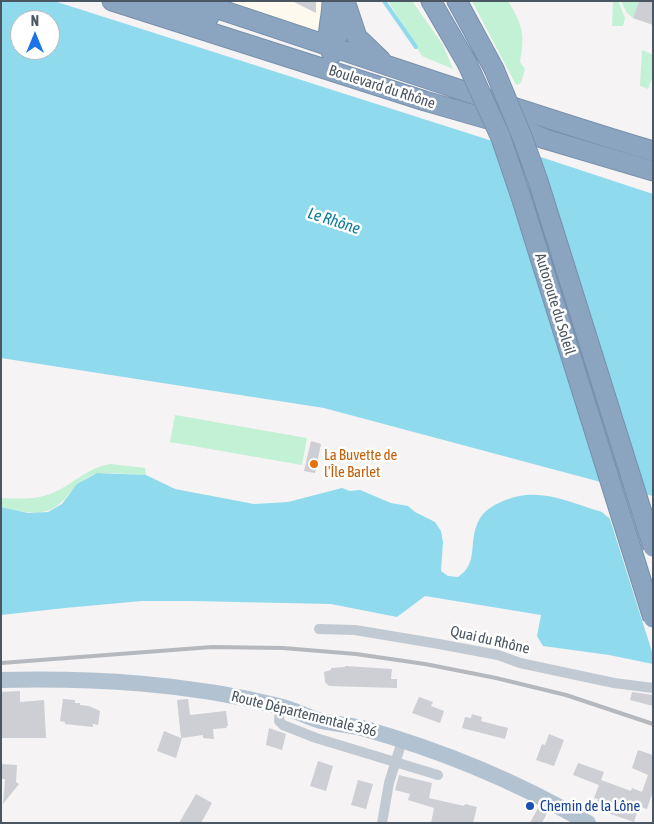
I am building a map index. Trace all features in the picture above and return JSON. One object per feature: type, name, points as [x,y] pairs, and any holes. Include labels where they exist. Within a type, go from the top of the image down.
[{"type":"highway","name":"Boulevard du Rhône","points":[[112,1],[425,101],[519,128],[545,139],[653,171]]},
{"type":"highway","points":[[158,1],[301,49],[318,52],[335,40],[340,33],[341,3]]},
{"type":"highway","name":"Boulevard du Rhône","points":[[194,1],[539,116],[653,151]]},
{"type":"highway","name":"Autoroute du Soleil","points":[[432,1],[467,63],[501,138],[653,618]]},
{"type":"highway","name":"Autoroute du Soleil","points":[[457,1],[494,69],[523,139],[538,181],[653,547]]},
{"type":"highway","points":[[341,3],[357,37],[385,64]]},
{"type":"highway","points":[[329,45],[334,59],[342,66],[425,91],[519,128]]},
{"type":"main road","name":"Route Départementale 386","points":[[1,680],[51,678],[131,682],[202,690],[280,706],[320,720],[360,728],[402,741],[465,764],[500,778],[588,823]]},
{"type":"street","name":"Quai du Rhône","points":[[319,629],[355,630],[439,644],[498,655],[520,663],[605,681],[653,688]]},
{"type":"street","points":[[280,706],[279,721],[283,725],[316,738],[438,775]]},
{"type":"street","points":[[382,823],[394,762],[402,741]]},
{"type":"shaded area","points":[[228,1],[326,1],[325,22],[316,31]]},
{"type":"green space","points":[[388,1],[412,1],[443,45],[453,69],[422,56]]},
{"type":"green space","points":[[472,1],[508,1],[522,30],[520,62],[525,69],[521,83],[516,85]]},
{"type":"green space","points":[[613,1],[618,1],[625,18],[623,26],[612,26]]},
{"type":"green space","points":[[621,1],[639,1],[633,18],[627,13]]},
{"type":"green space","points":[[642,50],[653,55],[653,76],[648,89],[640,86]]},
{"type":"green space","points":[[175,415],[307,438],[302,465],[170,442]]},
{"type":"green space","points":[[111,464],[145,468],[146,475],[95,474],[74,488],[61,503],[38,513],[1,507],[1,498],[23,499],[45,496],[96,468]]},
{"type":"water","name":"Le Rhône","points":[[1,1],[54,1],[653,194],[653,496],[324,408],[1,358]]},
{"type":"water","points":[[97,473],[146,475],[175,489],[254,504],[288,502],[342,488],[350,491],[360,490],[391,503],[408,506],[415,512],[435,522],[441,531],[443,542],[441,571],[448,576],[458,577],[469,565],[475,530],[482,515],[495,505],[516,497],[540,495],[563,499],[601,512],[609,518],[653,529],[653,664],[609,655],[543,646],[537,636],[541,615],[425,596],[397,617],[331,604],[190,601],[142,601],[1,615],[1,507],[28,513],[48,512],[62,504],[77,484]]},
{"type":"pier","points":[[609,516],[648,527],[653,526],[653,655]]},
{"type":"building","points":[[292,1],[316,1],[316,13]]},
{"type":"building","points":[[639,1],[653,1],[653,25],[633,18]]},
{"type":"building","points":[[311,441],[321,444],[315,473],[304,471]]},
{"type":"building","points":[[345,666],[392,669],[391,679],[397,679],[397,688],[329,686],[325,682],[324,672],[331,670],[331,668]]},
{"type":"building","points":[[20,691],[20,702],[44,700],[46,738],[1,738],[1,692]]},
{"type":"building","points":[[632,692],[653,695],[653,706],[630,700]]},
{"type":"building","points":[[419,697],[433,702],[431,706],[444,711],[440,723],[412,713]]},
{"type":"building","points":[[63,699],[75,700],[75,703],[80,703],[80,705],[89,706],[100,711],[98,725],[93,724],[93,727],[65,724],[65,722],[60,721]]},
{"type":"building","points":[[188,699],[190,715],[226,711],[227,728],[213,729],[214,739],[203,738],[203,735],[182,738],[176,758],[157,751],[164,731],[181,738],[177,700]]},
{"type":"building","points":[[472,714],[482,717],[481,721],[508,728],[505,739],[462,728],[465,717],[471,718]]},
{"type":"building","points":[[269,728],[286,734],[282,750],[266,745]]},
{"type":"building","points":[[549,734],[564,740],[554,766],[536,760],[542,744],[545,745]]},
{"type":"building","points":[[638,750],[653,755],[653,791],[647,809],[639,806],[634,822],[596,809],[598,799],[594,798],[599,785],[573,775],[578,763],[604,772],[601,780],[631,791],[632,788],[642,792],[648,775],[632,768]]},
{"type":"building","points":[[318,761],[333,766],[326,791],[310,786]]},
{"type":"building","points":[[1,764],[17,765],[16,782],[19,784],[3,804],[5,779],[1,779]]},
{"type":"building","points":[[399,775],[432,783],[429,798],[477,807],[473,823],[431,823],[434,808],[408,800],[410,794],[395,790]]},
{"type":"building","points":[[358,780],[373,784],[366,809],[351,805]]},
{"type":"building","points":[[196,794],[212,803],[201,823],[179,823]]},
{"type":"building","points":[[538,808],[547,813],[542,823],[530,823]]},
{"type":"waterway","points":[[384,1],[416,47]]},
{"type":"railway","points":[[1,663],[212,647],[283,648],[356,654],[425,664],[496,678],[566,695],[653,724]]},
{"type":"place","name":"La Buvette de l'Île Barlet","points":[[314,464]]},
{"type":"place","name":"Chemin de la Lône","points":[[530,806]]}]
